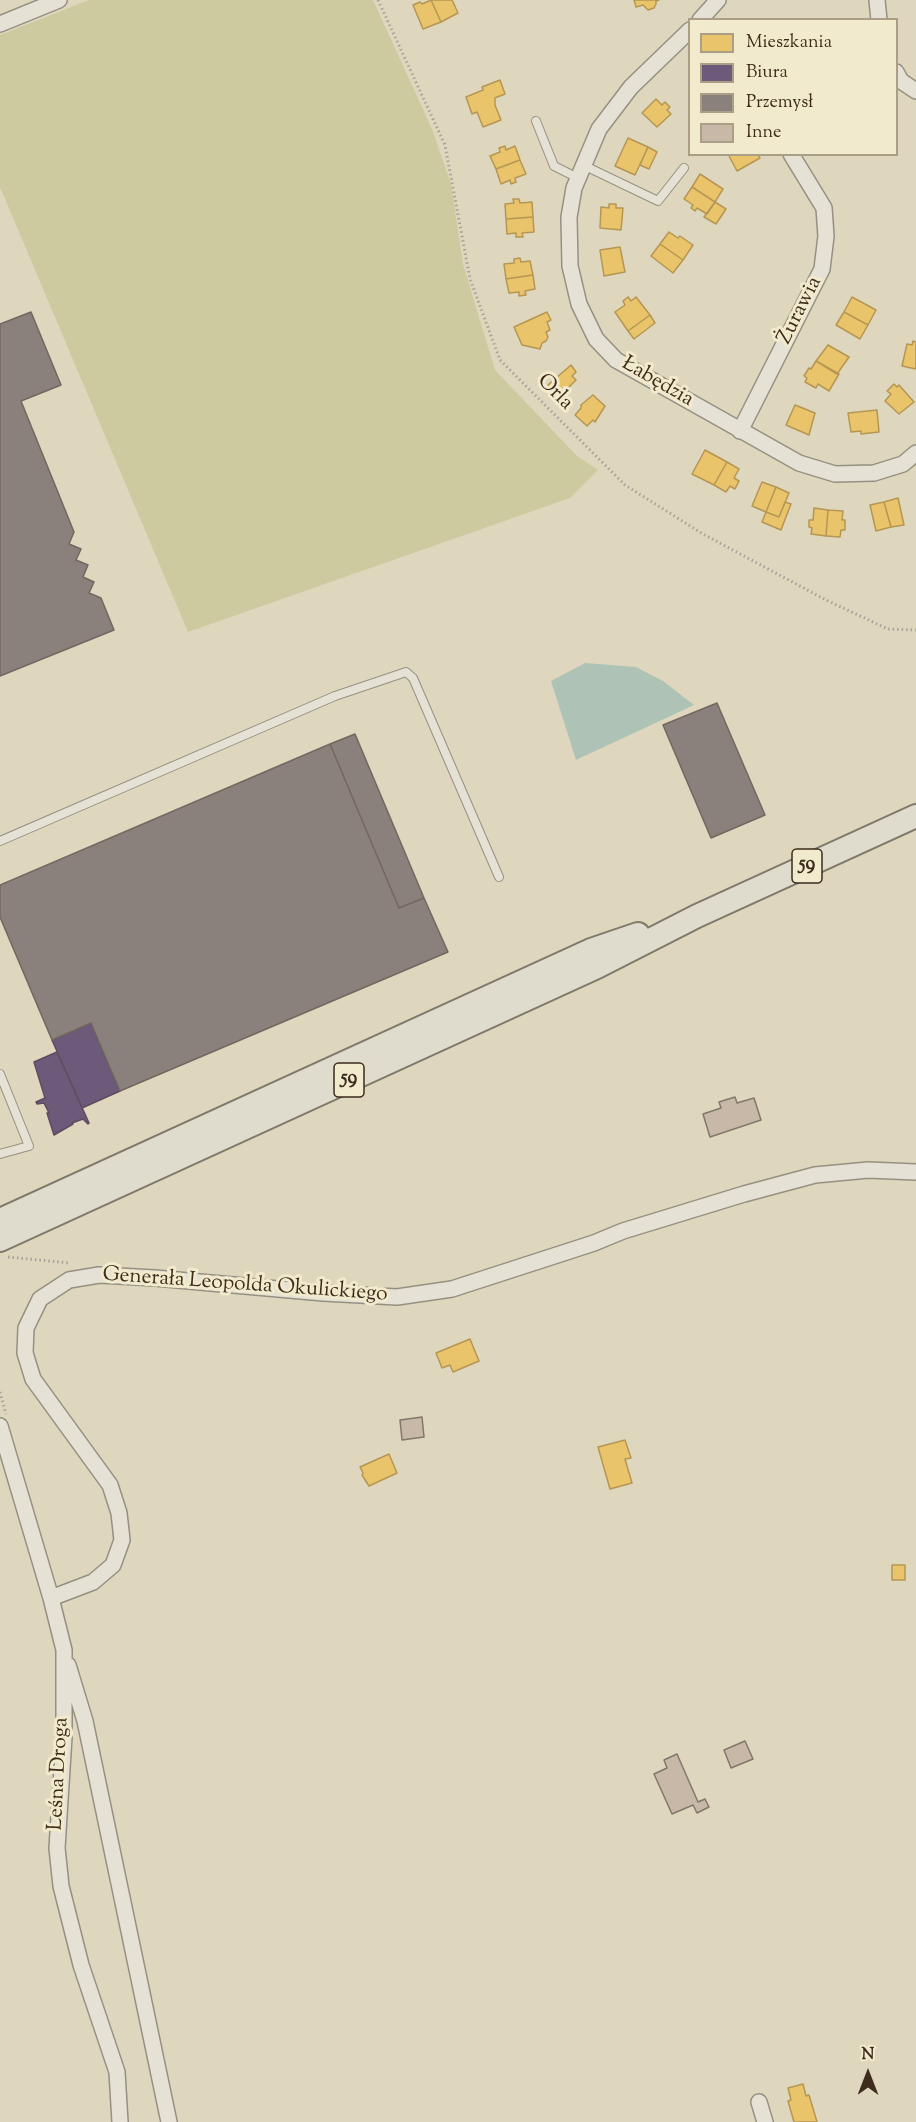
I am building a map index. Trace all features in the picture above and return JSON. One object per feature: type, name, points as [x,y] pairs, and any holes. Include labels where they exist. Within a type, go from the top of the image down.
[{"type":"main road","name":"59","points":[[0,1240],[597,967],[697,916],[916,816]]},
{"type":"main road","name":"59","points":[[0,1220],[591,950],[697,916]]},
{"type":"street","points":[[0,24],[59,0]]},
{"type":"street","points":[[702,18],[718,0]]},
{"type":"street","points":[[877,0],[879,18]]},
{"type":"street","name":"Łabędzia","points":[[688,32],[631,87],[599,129],[580,171],[569,217],[570,266],[579,304],[596,339],[616,360],[798,463],[835,474],[874,473],[903,464],[916,453]]},
{"type":"street","points":[[898,74],[901,81],[916,91]]},
{"type":"street","name":"Żurawia","points":[[740,431],[822,269],[826,236],[824,208],[792,156]]},
{"type":"street","name":"Generała Leopolda Okulickiego","points":[[51,1598],[93,1582],[113,1565],[122,1540],[119,1514],[110,1485],[33,1379],[25,1353],[26,1328],[40,1299],[69,1280],[99,1275],[397,1297],[452,1289],[594,1243],[623,1231],[815,1175],[868,1170],[916,1172]]},
{"type":"street","name":"Leśna Droga","points":[[0,1426],[51,1598],[63,1650],[63,1748],[57,1848],[60,1876],[81,1965],[117,2072],[120,2122]]},
{"type":"street","points":[[63,1650],[85,1721],[169,2122]]},
{"type":"street","points":[[759,2102],[765,2122]]},
{"type":"lane","points":[[536,121],[554,166],[580,171],[658,201],[684,168]]},
{"type":"lane","points":[[0,841],[335,696],[406,672],[413,678],[499,877]]},
{"type":"lane","points":[[0,1074],[29,1146],[0,1154]]},
{"type":"path","name":"Orla","points":[[378,0],[446,145],[470,279],[501,360],[625,485],[703,534],[826,600],[888,629],[916,630]]},
{"type":"shaded area","points":[[89,0],[373,0],[432,129],[451,184],[463,264],[495,370],[577,456],[598,470],[570,498],[188,632],[0,187],[0,35]]},
{"type":"shaded area","points":[[585,663],[636,667],[663,681],[694,705],[576,760],[551,681]]},
{"type":"building: Mieszkania","points":[[431,0],[441,22],[423,29],[413,5]]},
{"type":"building: Mieszkania","points":[[431,0],[452,0],[458,13],[441,22]]},
{"type":"building: Mieszkania","points":[[634,0],[659,0],[656,1],[654,8],[648,10],[643,5],[636,7]]},
{"type":"building: Mieszkania","points":[[500,80],[505,94],[495,98],[495,105],[501,120],[483,127],[477,112],[472,114],[466,97]]},
{"type":"building: Mieszkania","points":[[656,99],[662,105],[665,102],[670,107],[667,110],[671,114],[657,127],[642,113]]},
{"type":"building: Mieszkania","points":[[628,138],[648,147],[635,175],[615,166]]},
{"type":"building: Mieszkania","points":[[505,146],[506,150],[515,146],[520,160],[496,169],[490,156],[500,152],[499,148]]},
{"type":"building: Mieszkania","points":[[648,147],[657,152],[649,169],[640,165]]},
{"type":"building: Mieszkania","points":[[729,156],[759,156],[760,158],[737,171]]},
{"type":"building: Mieszkania","points":[[520,160],[526,174],[515,178],[516,182],[511,184],[510,180],[501,184],[496,169]]},
{"type":"building: Mieszkania","points":[[700,174],[723,189],[715,202],[692,187]]},
{"type":"building: Mieszkania","points":[[692,187],[715,202],[707,214],[697,208],[695,211],[691,208],[693,205],[684,199]]},
{"type":"building: Mieszkania","points":[[513,199],[519,199],[520,203],[532,202],[533,217],[506,219],[505,204],[514,203]]},
{"type":"building: Mieszkania","points":[[715,202],[726,209],[716,224],[704,217]]},
{"type":"building: Mieszkania","points":[[609,204],[616,204],[616,208],[623,208],[621,230],[600,228],[601,207],[609,208]]},
{"type":"building: Mieszkania","points":[[533,217],[534,232],[522,233],[523,237],[516,237],[516,233],[507,234],[506,219]]},
{"type":"building: Mieszkania","points":[[669,232],[693,245],[683,260],[660,244]]},
{"type":"building: Mieszkania","points":[[660,244],[683,260],[673,273],[651,256]]},
{"type":"building: Mieszkania","points":[[620,247],[625,272],[604,276],[600,250]]},
{"type":"building: Mieszkania","points":[[520,258],[521,262],[530,261],[533,275],[506,279],[504,264],[514,263],[514,259]]},
{"type":"building: Mieszkania","points":[[533,275],[535,289],[525,291],[526,295],[519,296],[519,292],[509,293],[506,279]]},
{"type":"building: Mieszkania","points":[[628,297],[631,301],[636,297],[650,315],[628,331],[615,312],[625,305],[623,301]]},
{"type":"building: Mieszkania","points":[[852,297],[876,310],[868,325],[844,312]]},
{"type":"building: Mieszkania","points":[[547,312],[551,320],[547,322],[550,330],[546,332],[548,337],[540,349],[522,345],[514,327]]},
{"type":"building: Mieszkania","points":[[844,312],[868,325],[860,339],[836,325]]},
{"type":"building: Mieszkania","points":[[650,315],[655,323],[634,339],[628,331]]},
{"type":"building: Mieszkania","points":[[913,341],[916,342],[916,369],[902,366],[907,344],[912,345]]},
{"type":"building: Mieszkania","points":[[828,345],[849,357],[837,374],[816,361]]},
{"type":"building: Mieszkania","points":[[816,361],[839,374],[829,391],[818,384],[816,388],[805,382],[807,378],[804,376]]},
{"type":"building: Mieszkania","points":[[571,365],[576,372],[572,376],[576,380],[567,389],[569,392],[560,400],[548,385]]},
{"type":"building: Mieszkania","points":[[894,384],[897,387],[899,385],[914,402],[899,414],[885,401],[891,394],[887,391]]},
{"type":"building: Mieszkania","points":[[593,395],[605,406],[595,422],[593,420],[587,426],[575,415],[581,405]]},
{"type":"building: Mieszkania","points":[[795,405],[815,413],[809,435],[786,425]]},
{"type":"building: Mieszkania","points":[[877,410],[879,432],[861,434],[861,431],[851,432],[848,413]]},
{"type":"building: Mieszkania","points":[[705,450],[727,462],[714,485],[692,474]]},
{"type":"building: Mieszkania","points":[[727,462],[739,469],[734,478],[739,481],[735,489],[730,486],[726,492],[714,485]]},
{"type":"building: Mieszkania","points":[[762,482],[776,487],[766,512],[752,506]]},
{"type":"building: Mieszkania","points":[[776,487],[789,493],[779,517],[766,512]]},
{"type":"building: Mieszkania","points":[[898,498],[904,525],[891,527],[884,502]]},
{"type":"building: Mieszkania","points":[[785,502],[791,504],[781,530],[762,522],[766,512],[779,517]]},
{"type":"building: Mieszkania","points":[[884,502],[891,527],[876,531],[870,505]]},
{"type":"building: Mieszkania","points":[[814,508],[828,510],[826,536],[811,534],[812,528],[809,527],[809,520],[813,520]]},
{"type":"building: Mieszkania","points":[[828,510],[843,511],[842,520],[845,520],[845,530],[841,530],[840,537],[826,536]]},
{"type":"building: Mieszkania","points":[[470,1339],[479,1361],[453,1372],[450,1365],[442,1368],[436,1353]]},
{"type":"building: Mieszkania","points":[[625,1440],[631,1458],[625,1459],[632,1483],[610,1489],[598,1447]]},
{"type":"building: Mieszkania","points":[[389,1454],[397,1473],[369,1486],[360,1467]]},
{"type":"building: Mieszkania","points":[[892,1565],[905,1565],[905,1580],[892,1580]]},
{"type":"building: Mieszkania","points":[[803,2084],[806,2096],[809,2095],[817,2122],[794,2122],[788,2101],[791,2100],[788,2088]]},
{"type":"building: Biura","points":[[91,1023],[120,1091],[82,1108],[52,1040]]},
{"type":"building: Biura","points":[[57,1052],[89,1123],[83,1119],[72,1123],[54,1135],[44,1103],[37,1104],[36,1102],[45,1098],[34,1062]]},
{"type":"building: Przemysł","points":[[31,312],[61,385],[21,401],[74,532],[69,544],[81,549],[76,560],[88,565],[83,577],[94,582],[89,593],[101,598],[114,630],[0,676],[0,324]]},
{"type":"building: Przemysł","points":[[717,703],[765,815],[711,838],[663,725]]},
{"type":"building: Przemysł","points":[[355,734],[424,898],[399,908],[330,744]]},
{"type":"building: Przemysł","points":[[330,744],[399,908],[424,898],[448,952],[120,1091],[91,1023],[52,1040],[0,917],[0,885]]},
{"type":"building: Inne","points":[[735,1097],[737,1103],[754,1098],[761,1120],[710,1137],[703,1114],[721,1108],[719,1102]]},
{"type":"building: Inne","points":[[422,1417],[424,1437],[402,1440],[400,1420]]},
{"type":"building: Inne","points":[[745,1741],[753,1759],[731,1768],[724,1750]]},
{"type":"building: Inne","points":[[677,1754],[698,1802],[705,1799],[709,1807],[697,1813],[693,1805],[672,1814],[654,1774],[667,1768],[664,1760]]}]
